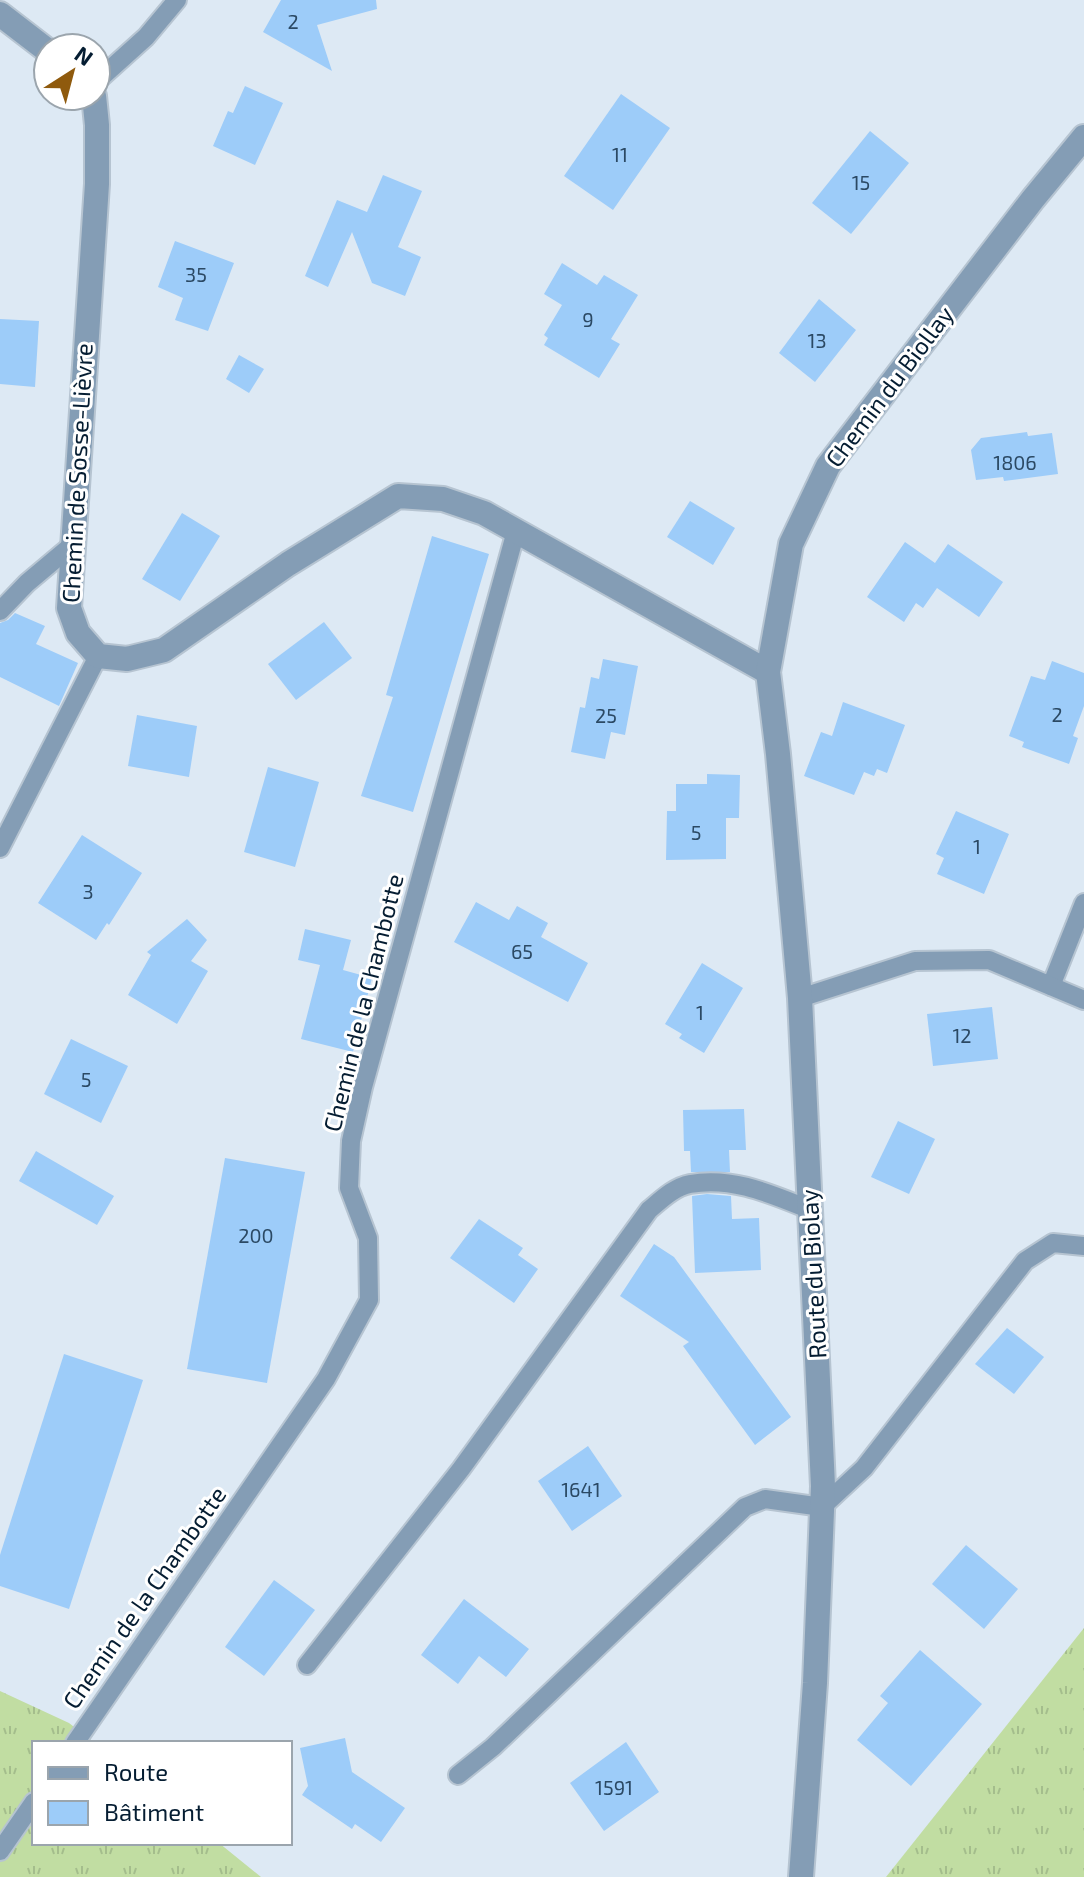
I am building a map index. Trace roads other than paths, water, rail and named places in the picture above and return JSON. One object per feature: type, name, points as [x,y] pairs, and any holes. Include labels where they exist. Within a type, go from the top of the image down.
[{"type":"street","points":[[0,14],[32,39]]},
{"type":"street","name":"Chemin de Sosse-Lièvre","points":[[96,112],[97,184],[69,608],[78,633],[98,656]]},
{"type":"street","name":"Chemin du Biollay","points":[[768,672],[791,544],[828,466],[1084,137]]},
{"type":"street","points":[[98,656],[127,659],[164,650],[288,564],[398,496],[443,499],[484,513],[768,672]]},
{"type":"street","name":"Route du Biolay","points":[[768,672],[800,998],[822,1507],[815,1683],[801,1877]]},
{"type":"lane","points":[[112,68],[146,37],[177,0]]},
{"type":"lane","name":"Chemin de la Chambotte","points":[[76,1741],[326,1379],[369,1300],[368,1238],[349,1188],[351,1141],[363,1087],[516,531]]},
{"type":"lane","points":[[0,611],[27,583],[71,546]]},
{"type":"lane","points":[[0,848],[98,656]]},
{"type":"lane","points":[[1051,986],[1084,903]]},
{"type":"lane","points":[[800,998],[915,961],[989,960],[1084,1000]]},
{"type":"lane","points":[[307,1665],[461,1469],[649,1210],[667,1195],[689,1184],[721,1183],[754,1188],[811,1210]]},
{"type":"lane","points":[[458,1775],[493,1747],[745,1507],[765,1499],[822,1507],[864,1468],[1025,1261],[1053,1243],[1084,1246]]},
{"type":"lane","points":[[0,1851],[32,1805]]}]
